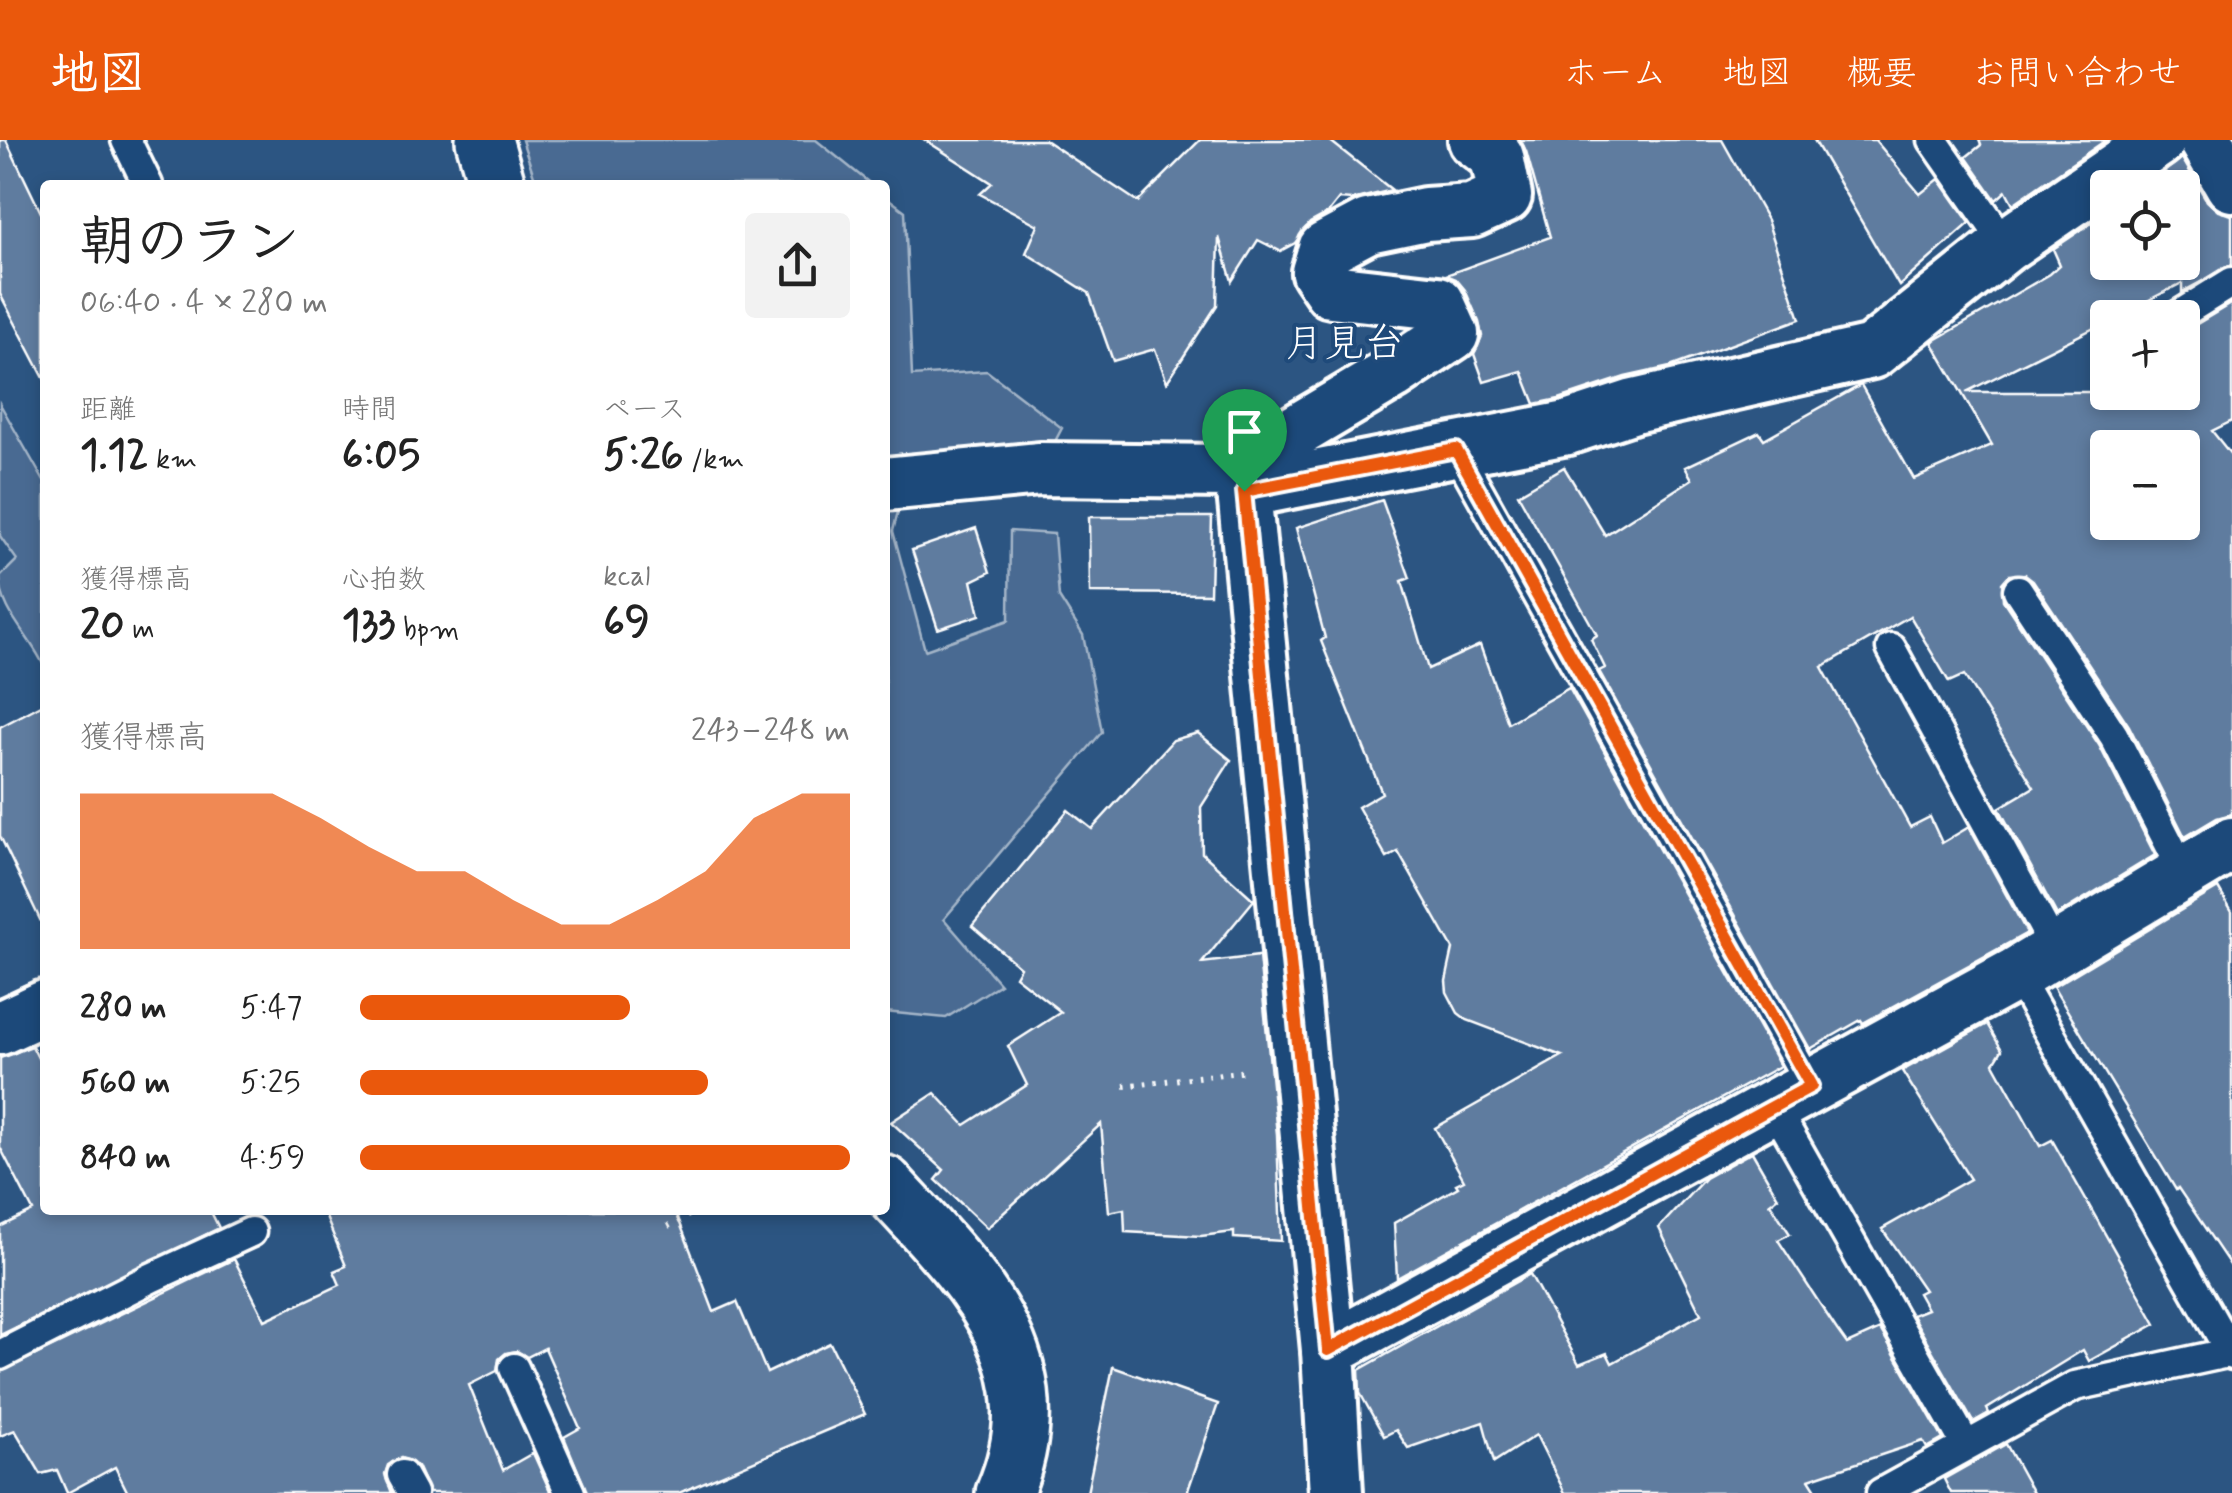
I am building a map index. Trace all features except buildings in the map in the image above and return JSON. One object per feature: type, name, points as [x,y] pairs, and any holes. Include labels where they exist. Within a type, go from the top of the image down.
[{"type":"street","points":[[484,140],[496,180]]},
{"type":"street","points":[[1237,481],[1452,334],[1438,303],[1331,291],[1318,272],[1325,249],[1368,226],[1426,214],[1472,211],[1505,196],[1497,157],[1474,140]]},
{"type":"street","points":[[890,484],[1040,469],[1237,481],[1456,450],[1567,428],[1634,406],[1872,352],[2006,245],[2159,140]]},
{"type":"street","points":[[2206,140],[2232,185]]},
{"type":"street","points":[[1237,481],[1328,1350],[1336,1493]]},
{"type":"street","points":[[1328,1350],[2036,962],[2232,844]]},
{"type":"street","points":[[0,1028],[40,1008]]},
{"type":"street","points":[[890,1190],[970,1278],[1012,1347],[1022,1410],[1016,1464],[1004,1493]]},
{"type":"lane","points":[[126,140],[146,180]]},
{"type":"lane","points":[[1933,140],[2006,245]]},
{"type":"lane","points":[[2200,302],[2232,282]]},
{"type":"lane","points":[[1456,450],[1793,1096],[1966,1445]]},
{"type":"lane","points":[[2018,590],[2114,736],[2184,873]]},
{"type":"lane","points":[[1890,648],[2036,962],[2232,1353],[2075,1386],[1891,1490]]},
{"type":"lane","points":[[0,1355],[251,1232]]},
{"type":"lane","points":[[514,1368],[570,1493]]},
{"type":"path","points":[[1124,1086],[1300,1064]]},
{"type":"path","points":[[668,1226],[689,1215]]},
{"type":"shaded area","points":[[522,140],[816,140],[866,180],[535,180]]},
{"type":"shaded area","points":[[890,200],[905,211],[912,376],[987,371],[1062,428],[1051,449],[911,462],[893,531],[925,650],[1009,620],[1010,531],[1054,534],[1059,597],[1083,635],[1102,732],[944,919],[1000,984],[946,1018],[890,1012]]},
{"type":"shaded area","points":[[0,404],[40,474],[40,658],[1,590],[0,577],[17,560],[0,536]]},
{"type":"district","name":"月見台","points":[[1344,342]]},
{"type":"route","points":[[1456,450],[1811,1086],[1328,1350],[1244,491],[1456,450]]}]
